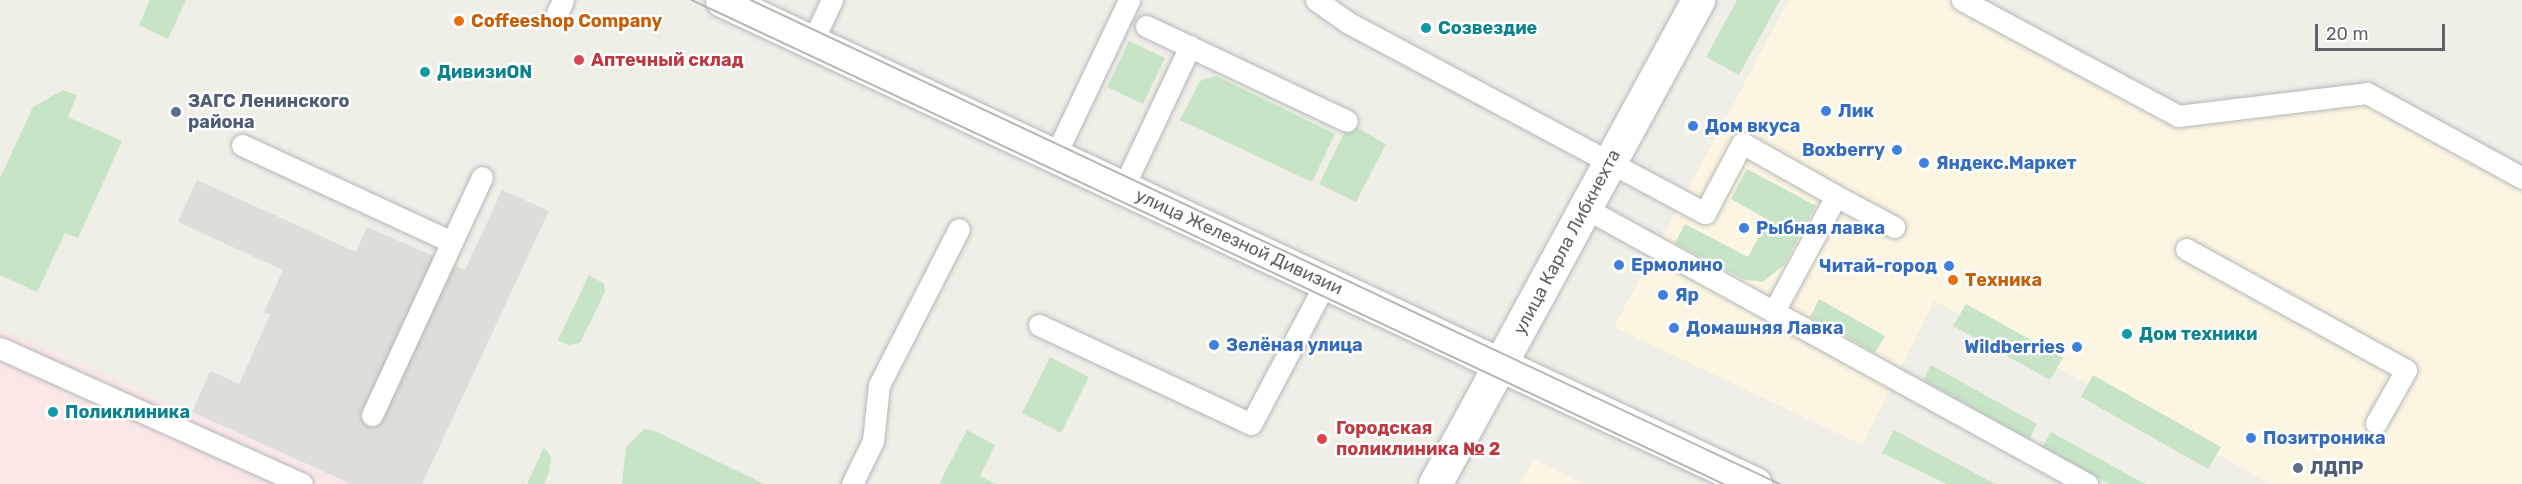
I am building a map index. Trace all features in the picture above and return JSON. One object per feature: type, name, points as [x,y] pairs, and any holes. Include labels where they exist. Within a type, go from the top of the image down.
[{"type":"street","name":"улица Железной Дивизии","points":[[722,0],[1755,484]]},
{"type":"street","name":"улица Карла Либкнехта","points":[[1435,484],[1698,0]]},
{"type":"lane","points":[[812,42],[832,0]]},
{"type":"lane","points":[[1055,156],[1129,0]]},
{"type":"lane","points":[[1317,0],[1347,22],[1705,213],[1742,143],[1894,226]]},
{"type":"lane","points":[[1962,0],[2178,116],[2367,93],[2522,178]]},
{"type":"lane","points":[[1146,26],[1347,122]]},
{"type":"lane","points":[[1123,188],[1190,46]]},
{"type":"lane","points":[[242,145],[452,242]]},
{"type":"lane","points":[[372,415],[482,177]]},
{"type":"lane","points":[[1774,311],[1836,196]]},
{"type":"lane","points":[[1585,208],[2087,484]]},
{"type":"lane","points":[[852,484],[873,441],[879,385],[959,229]]},
{"type":"lane","points":[[2186,249],[2406,370],[2376,423]]},
{"type":"lane","points":[[1039,325],[1251,424],[1326,282]]},
{"type":"lane","points":[[0,348],[302,484]]},
{"type":"shaded area","points":[[1789,0],[1962,0],[2178,116],[2351,95],[2522,178],[2522,484],[2271,484],[1934,301],[1862,445],[1614,327]]},
{"type":"shaded area","points":[[197,180],[356,252],[367,227],[465,270],[502,190],[549,211],[422,484],[351,484],[192,412],[210,371],[239,384],[270,315],[264,312],[283,270],[178,222]]},
{"type":"shaded area","points":[[0,328],[349,484],[0,484]]},
{"type":"shaded area","points":[[1534,459],[1584,484],[1520,484]]},
{"type":"green space","points":[[150,0],[186,0],[168,39],[139,25]]},
{"type":"green space","points":[[1737,0],[1780,0],[1739,75],[1706,57]]},
{"type":"green space","points":[[1129,41],[1165,58],[1143,104],[1107,87]]},
{"type":"green space","points":[[1216,76],[1335,134],[1312,182],[1180,120],[1200,81]]},
{"type":"green space","points":[[63,90],[77,95],[68,117],[122,141],[78,238],[65,233],[37,292],[0,275],[0,178],[33,107]]},
{"type":"green space","points":[[1349,123],[1386,144],[1356,202],[1319,184]]},
{"type":"green space","points":[[1747,169],[1816,206],[1784,265],[1763,282],[1742,279],[1675,243],[1685,224],[1748,257],[1768,220],[1731,199]]},
{"type":"green space","points":[[589,275],[604,284],[605,292],[580,343],[568,345],[558,340]]},
{"type":"green space","points":[[1819,299],[1885,336],[1875,353],[1810,317]]},
{"type":"green space","points":[[1966,304],[2063,358],[2050,380],[1953,326]]},
{"type":"green space","points":[[1050,357],[1089,377],[1061,433],[1022,413]]},
{"type":"green space","points":[[1931,365],[2037,424],[2029,439],[1923,380]]},
{"type":"green space","points":[[2093,375],[2221,447],[2208,469],[2081,397]]},
{"type":"green space","points":[[644,429],[655,431],[764,484],[622,484],[626,447]]},
{"type":"green space","points":[[967,430],[995,445],[980,476],[995,484],[939,484]]},
{"type":"green space","points":[[1894,430],[1995,484],[1947,484],[1882,453]]},
{"type":"green space","points":[[2051,432],[2145,484],[2109,484],[2042,447]]},
{"type":"green space","points":[[544,447],[551,457],[549,473],[544,484],[527,484]]},
{"type":"tram line","points":[[692,0],[1724,484]]},
{"type":"tram line","points":[[751,0],[1780,484]]},
{"type":"place","name":"Coffeeshop Company","points":[[459,21]]},
{"type":"place","name":"Созвездие","points":[[1426,28]]},
{"type":"place","name":"Аптечный склад","points":[[579,60]]},
{"type":"place","name":"ДивизиON","points":[[425,72]]},
{"type":"place","name":"Лик","points":[[1826,111]]},
{"type":"place","name":"ЗАГС Ленинского района","points":[[176,112]]},
{"type":"place","name":"Дом вкуса","points":[[1693,126]]},
{"type":"place","name":"Boxberry","points":[[1897,150]]},
{"type":"place","name":"Яндекс.Маркет","points":[[1924,163]]},
{"type":"place","name":"Рыбная лавка","points":[[1744,228]]},
{"type":"place","name":"Ермолино","points":[[1619,265]]},
{"type":"place","name":"Читай-город","points":[[1949,266]]},
{"type":"place","name":"Техника","points":[[1953,280]]},
{"type":"place","name":"Яр","points":[[1663,295]]},
{"type":"place","name":"Домашняя Лавка","points":[[1674,328]]},
{"type":"place","name":"Дом техники","points":[[2127,334]]},
{"type":"place","name":"Зелёная улица","points":[[1214,345]]},
{"type":"place","name":"Wildberries","points":[[2077,347]]},
{"type":"place","name":"Поликлиника","points":[[53,412]]},
{"type":"place","name":"Позитроника","points":[[2251,438]]},
{"type":"place","name":"Городская поликлиника № 2","points":[[1322,439]]},
{"type":"place","name":"ЛДПР","points":[[2298,468]]}]
